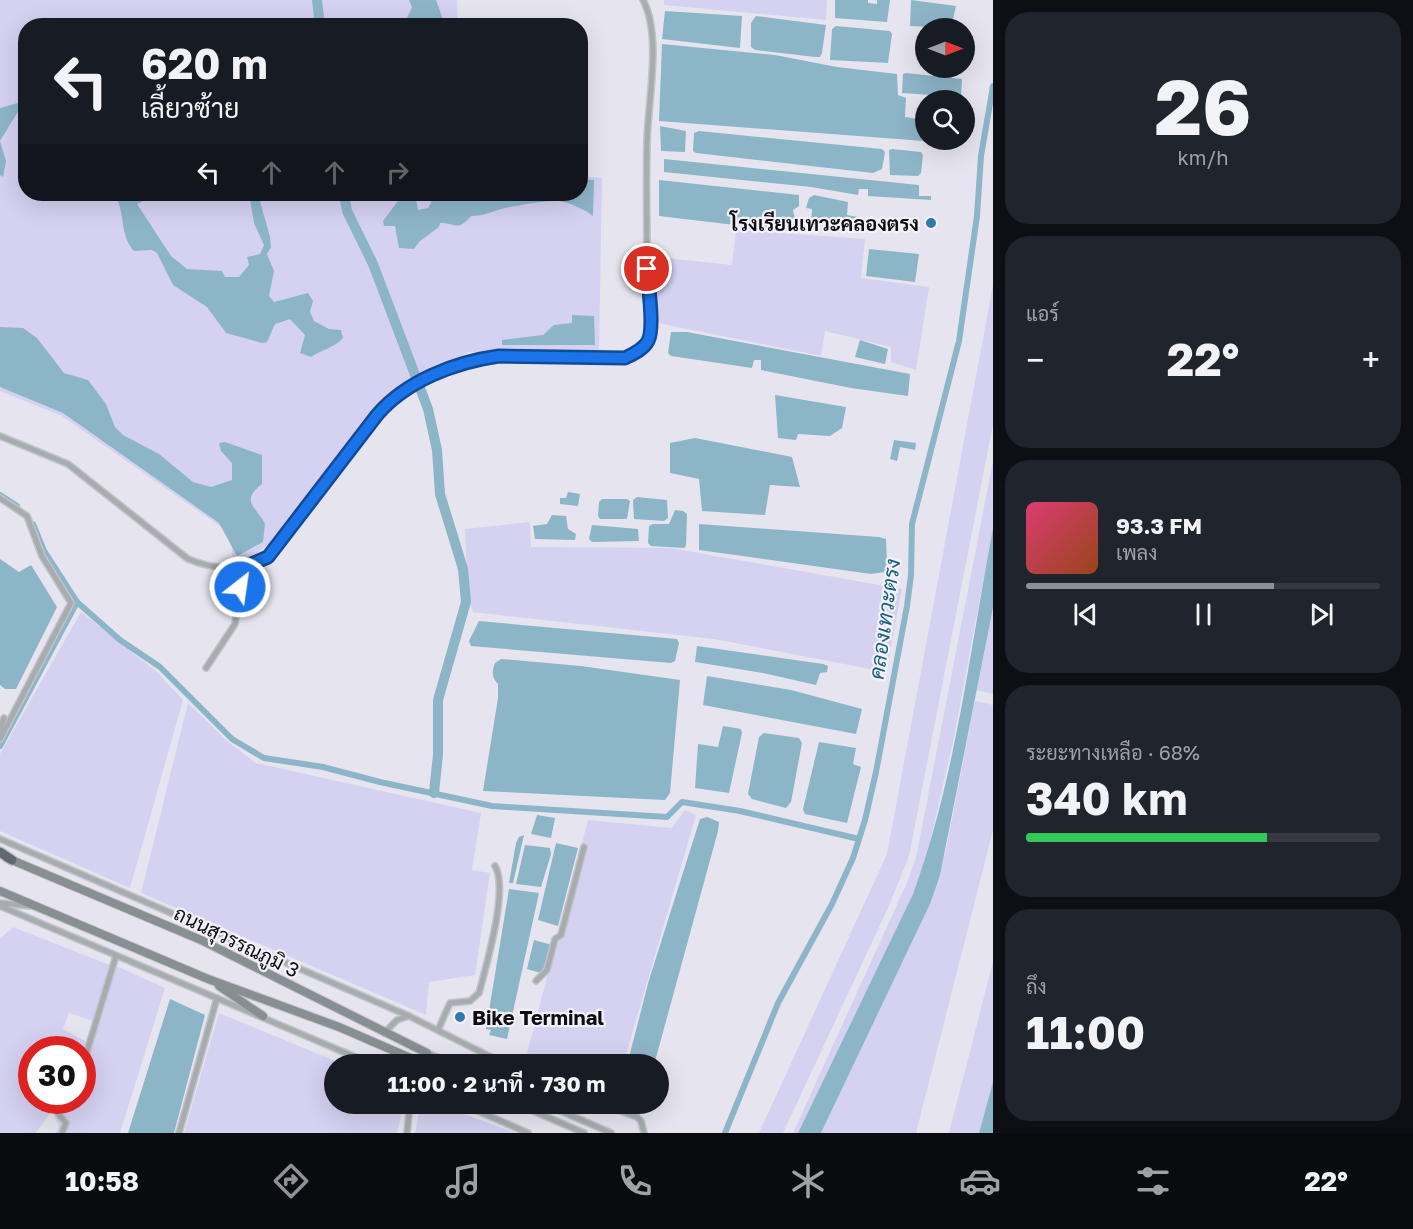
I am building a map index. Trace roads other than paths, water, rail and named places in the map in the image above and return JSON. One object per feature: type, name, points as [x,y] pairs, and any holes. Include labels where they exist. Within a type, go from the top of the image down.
[{"type":"highway","points":[[0,854],[12,860]]},
{"type":"main road","name":"ถนนสุวรรณภูมิ 3","points":[[12,860],[201,940],[427,1053]]},
{"type":"main road","name":"ถนนสุวรรณภูมิ 3","points":[[0,891],[208,979],[339,1027],[402,1054]]},
{"type":"main road","points":[[208,979],[263,1016]]},
{"type":"street","points":[[0,435],[68,464],[188,559],[207,567],[242,568],[268,557],[387,403],[412,386],[461,363],[499,356],[625,358],[648,341],[651,331],[647,269],[647,141],[652,31],[649,12],[643,0]]},
{"type":"street","points":[[0,498],[27,516],[42,556],[71,603],[0,738]]},
{"type":"street","points":[[206,668],[235,624],[242,568]]},
{"type":"street","points":[[0,730],[4,718]]},
{"type":"street","points":[[0,839],[409,1016],[485,1054]]},
{"type":"street","points":[[536,981],[547,970],[555,939],[561,935],[584,847]]},
{"type":"street","points":[[438,1030],[450,1003],[470,1001],[479,993],[498,901],[499,879],[495,866]]},
{"type":"street","points":[[0,905],[38,907]]},
{"type":"street","points":[[0,905],[349,1054]]},
{"type":"street","points":[[92,1036],[116,956]]},
{"type":"street","points":[[179,1133],[217,998]]},
{"type":"street","points":[[384,1033],[397,1020],[409,1016]]},
{"type":"street","points":[[58,1114],[66,1123],[62,1133]]},
{"type":"street","points":[[407,1133],[409,1114]]},
{"type":"street","points":[[485,1114],[528,1133]]},
{"type":"street","points":[[540,1114],[584,1133]]},
{"type":"street","points":[[568,1114],[611,1133]]},
{"type":"street","points":[[629,1114],[641,1121],[644,1133]]},
{"type":"water","points":[[409,0],[436,0],[442,18],[407,18],[412,7]]},
{"type":"water","points":[[835,0],[868,0],[868,3],[877,4],[877,0],[890,0],[887,22],[835,18]]},
{"type":"water","points":[[911,0],[956,6],[953,18],[915,18],[915,26],[910,26]]},
{"type":"water","points":[[665,11],[742,16],[740,48],[662,39]]},
{"type":"water","points":[[756,16],[826,25],[820,57],[755,50],[751,47],[751,23]]},
{"type":"water","points":[[836,26],[890,31],[892,34],[888,63],[830,60],[832,29]]},
{"type":"water","points":[[662,44],[775,55],[837,67],[897,74],[898,95],[906,98],[905,117],[915,118],[915,140],[659,121]]},
{"type":"water","points":[[903,74],[915,74],[915,78],[962,79],[961,90],[915,90],[915,94],[902,93]]},
{"type":"water","points":[[18,103],[18,112],[0,141],[0,108]]},
{"type":"water","points":[[660,126],[686,131],[685,152],[661,151]]},
{"type":"water","points":[[699,131],[882,149],[885,152],[882,169],[873,173],[696,153],[693,151],[694,133]]},
{"type":"water","points":[[0,141],[6,161],[3,177],[0,175]]},
{"type":"water","points":[[889,150],[921,152],[923,155],[921,173],[918,176],[890,175]]},
{"type":"water","points":[[664,159],[919,185],[919,196],[931,196],[931,200],[868,196],[868,189],[859,189],[858,195],[811,187],[664,172]]},
{"type":"water","points":[[588,180],[594,180],[593,216],[568,203],[559,201],[588,201]]},
{"type":"water","points":[[659,180],[799,195],[799,206],[793,210],[797,227],[794,232],[659,216]]},
{"type":"water","points":[[814,195],[848,202],[847,215],[858,217],[856,229],[811,224],[812,209],[806,208],[809,198]]},
{"type":"water","points":[[118,201],[143,201],[137,204],[171,256],[187,269],[222,271],[225,277],[239,277],[249,265],[247,257],[260,254],[264,245],[254,223],[250,201],[260,201],[270,237],[271,247],[267,254],[274,271],[269,296],[274,302],[308,293],[313,301],[310,312],[314,321],[329,329],[341,330],[343,338],[311,357],[300,353],[305,335],[290,319],[275,324],[267,342],[262,343],[226,333],[207,307],[173,285],[157,253],[152,250],[134,251],[126,238]]},
{"type":"water","points":[[398,201],[416,201],[418,210],[428,208],[431,201],[546,201],[471,216],[463,224],[457,226],[440,223],[439,227],[420,241],[414,249],[399,248],[395,226],[384,226],[383,221]]},
{"type":"water","points":[[869,249],[919,254],[915,282],[866,276]]},
{"type":"water","points":[[572,315],[594,316],[595,345],[502,345],[502,340],[543,335],[554,325],[572,323]]},
{"type":"water","points":[[0,327],[23,328],[37,338],[64,373],[88,380],[106,404],[115,427],[123,435],[159,454],[193,482],[211,487],[232,480],[232,463],[221,451],[219,443],[225,442],[262,455],[262,484],[255,490],[251,500],[265,524],[263,542],[237,556],[219,523],[63,413],[0,387]]},
{"type":"water","points":[[671,332],[687,332],[910,374],[908,396],[851,388],[761,370],[761,360],[754,360],[752,368],[671,356],[668,353]]},
{"type":"water","points":[[860,340],[888,349],[885,364],[855,357]]},
{"type":"water","points":[[775,395],[846,407],[842,428],[830,436],[798,434],[796,440],[778,438]]},
{"type":"water","points":[[695,438],[792,457],[800,487],[770,485],[765,515],[702,511],[699,479],[670,473],[670,443]]},
{"type":"water","points":[[894,440],[916,443],[915,450],[900,447],[897,461],[890,459]]},
{"type":"water","points":[[568,492],[580,494],[578,506],[560,504],[560,498],[566,498]]},
{"type":"water","points":[[637,497],[667,500],[668,518],[664,521],[634,519],[633,500]]},
{"type":"water","points":[[602,499],[630,501],[627,519],[600,519],[598,516],[599,502]]},
{"type":"water","points":[[675,510],[687,514],[686,546],[684,548],[651,546],[648,543],[649,526],[669,524]]},
{"type":"water","points":[[552,515],[566,516],[568,529],[576,534],[575,540],[535,539],[533,526],[547,524]]},
{"type":"water","points":[[699,524],[879,537],[886,539],[887,564],[885,572],[871,574],[699,550]]},
{"type":"water","points":[[592,525],[638,529],[639,541],[592,542],[589,539]]},
{"type":"water","points":[[993,528],[993,608],[940,875],[930,904],[821,1133],[798,1133],[913,894],[928,850],[951,759]]},
{"type":"water","points":[[0,559],[19,572],[31,565],[57,607],[16,689],[5,689],[0,685]]},
{"type":"water","points":[[479,621],[677,639],[679,643],[675,661],[671,663],[471,646],[469,641]]},
{"type":"water","points":[[697,646],[823,664],[828,666],[827,672],[820,673],[816,685],[763,673],[695,662]]},
{"type":"water","points":[[501,659],[581,666],[680,680],[670,793],[665,800],[483,791],[498,698],[498,684],[494,679],[493,671],[495,663]]},
{"type":"water","points":[[707,676],[791,690],[862,709],[856,734],[703,705]]},
{"type":"water","points":[[723,726],[741,729],[742,733],[729,793],[695,788],[698,744],[718,747]]},
{"type":"water","points":[[764,733],[799,738],[802,743],[791,802],[786,808],[752,799],[748,794],[759,737]]},
{"type":"water","points":[[819,742],[856,748],[853,764],[861,767],[847,823],[805,814],[803,809]]},
{"type":"water","points":[[537,815],[555,818],[551,838],[531,834]]},
{"type":"water","points":[[707,817],[719,822],[718,831],[657,1054],[630,1054],[649,980],[700,819]]},
{"type":"water","points":[[524,835],[513,883],[509,883],[516,843],[519,837]]},
{"type":"water","points":[[556,843],[578,848],[558,926],[538,920]]},
{"type":"water","points":[[525,845],[550,848],[551,854],[541,887],[516,884]]},
{"type":"water","points":[[509,889],[539,893],[507,1039],[489,1035],[491,1030],[486,1029]]},
{"type":"water","points":[[534,940],[552,945],[544,974],[527,969]]},
{"type":"water","points":[[170,999],[205,1015],[174,1133],[128,1133]]},
{"type":"water","points":[[993,1082],[993,1133],[979,1133]]},
{"type":"waterway","points":[[317,0],[319,18]]},
{"type":"waterway","name":"คลองเทวะตรง","points":[[725,1133],[778,1003],[832,904],[853,858],[865,820],[907,606],[911,575],[912,524],[959,341],[977,216],[981,156],[993,86]]},
{"type":"waterway","points":[[345,201],[347,211],[373,264],[428,409],[437,450],[440,494],[463,569],[466,602],[438,700],[438,754],[434,793]]},
{"type":"waterway","points":[[0,495],[17,506]]},
{"type":"waterway","points":[[33,524],[44,551],[77,602],[120,640],[160,667],[232,739],[264,758],[323,767],[492,806],[667,817],[682,802],[740,811],[859,839]]},
{"type":"waterway","points":[[0,746],[77,602]]},
{"type":"place","name":"โรงเรียนเทวะคลองตรง","points":[[931,223]]},
{"type":"place","name":"Bike Terminal","points":[[460,1017]]}]
